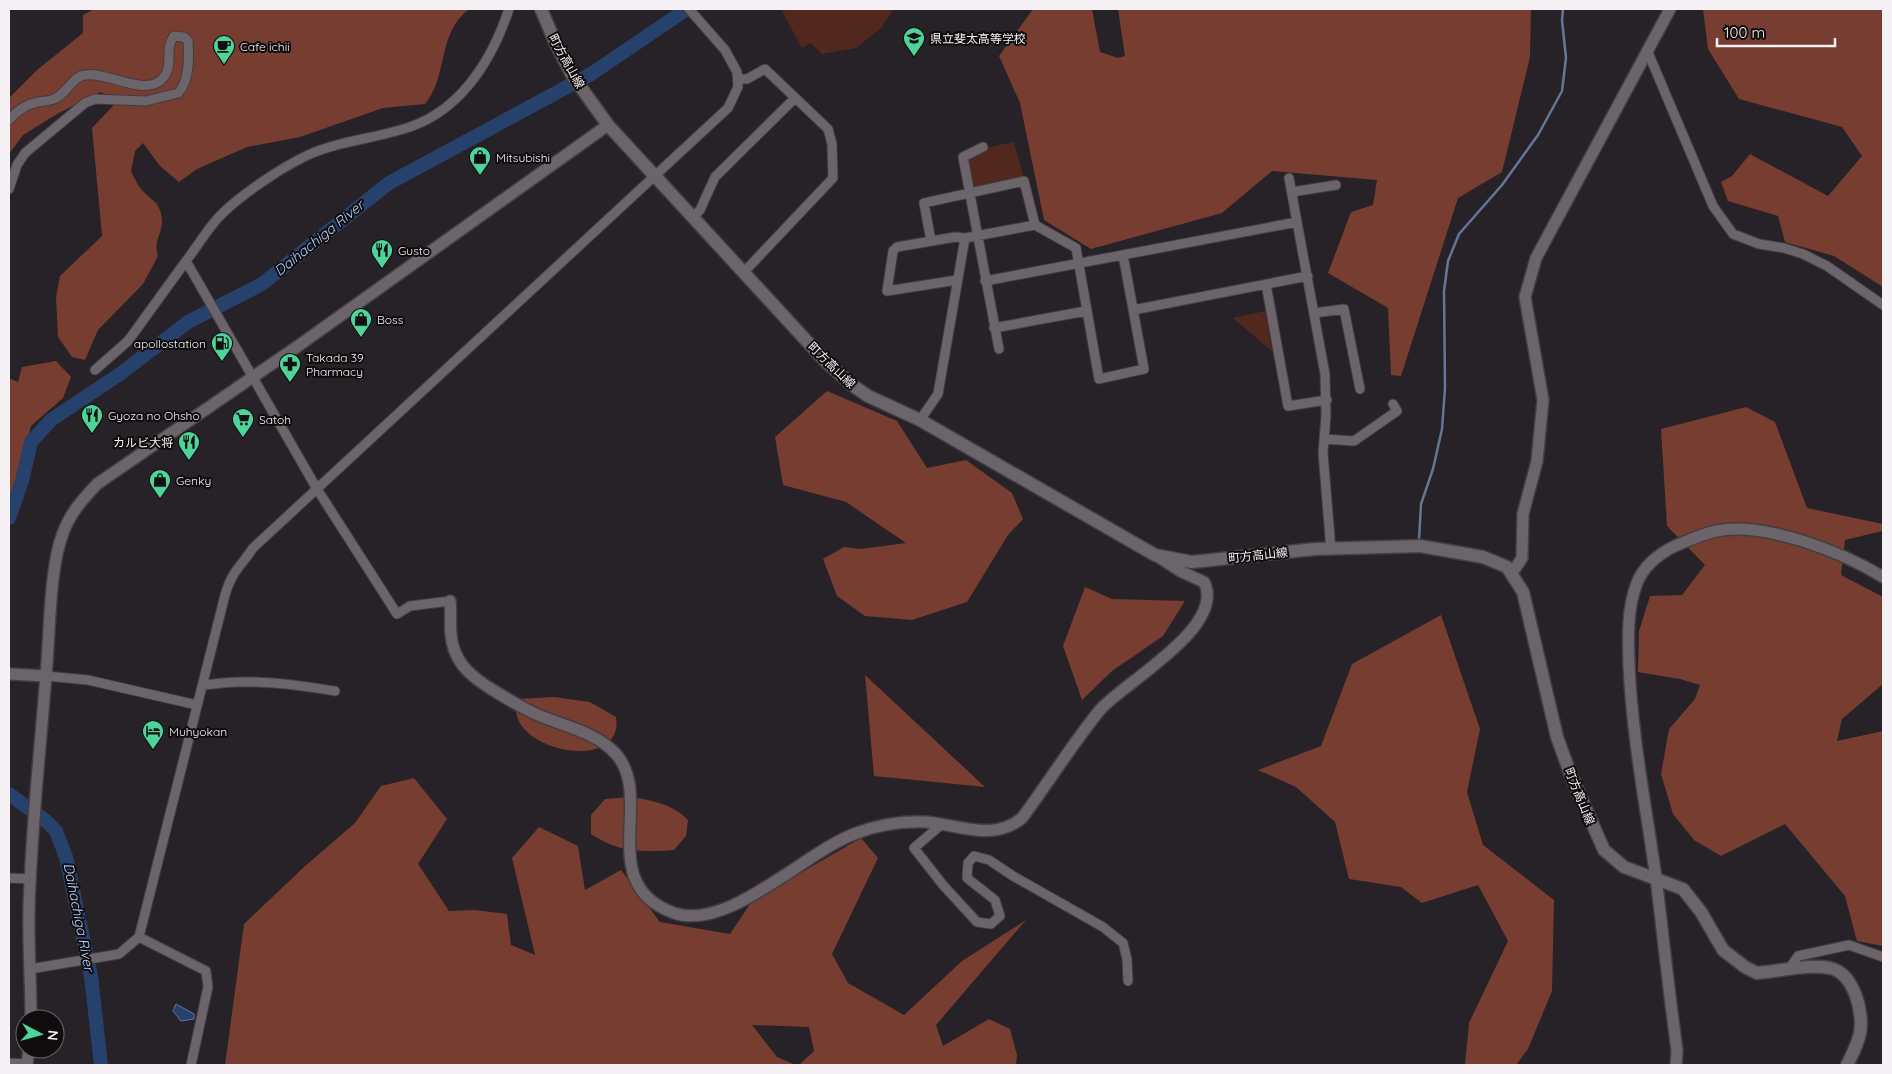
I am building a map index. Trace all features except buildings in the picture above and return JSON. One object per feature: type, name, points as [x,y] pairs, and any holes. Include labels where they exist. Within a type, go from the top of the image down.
[{"type":"main road","name":"町方高山線","points":[[541,9],[565,62],[589,100],[608,125],[826,362],[852,385],[868,396],[920,420],[1155,555],[1192,562],[1275,552],[1420,546],[1484,557],[1507,567],[1523,592],[1557,736],[1592,827],[1604,850],[1617,862],[1656,879],[1675,884],[1690,896],[1723,950],[1745,967],[1757,972],[1789,969],[1833,969],[1848,980],[1857,1003],[1861,1026],[1858,1041],[1847,1065]]},
{"type":"street","points":[[95,370],[128,341],[217,219],[232,204],[308,155],[402,130],[440,113],[482,68],[494,48],[509,9]]},
{"type":"street","points":[[30,969],[119,954],[139,937],[197,705],[204,685],[226,595],[236,568],[253,548],[728,108],[735,96],[739,79],[725,50],[689,9]]},
{"type":"street","points":[[1512,573],[1522,558],[1523,514],[1537,461],[1543,400],[1526,304],[1526,289],[1536,258],[1670,9]]},
{"type":"street","points":[[9,120],[31,104],[57,98],[76,79],[85,75],[142,85],[157,83],[168,73],[170,41],[174,36],[188,40],[187,71],[182,89],[178,93],[146,101],[95,99],[85,103],[29,148],[17,165],[9,189]]},
{"type":"street","points":[[1647,50],[1713,206],[1733,234],[1759,244],[1784,248],[1803,254],[1844,276],[1883,305]]},
{"type":"street","points":[[739,79],[747,78],[765,69],[828,129],[832,144],[833,178],[744,272]]},
{"type":"street","points":[[693,217],[700,210],[715,177],[795,98]]},
{"type":"street","points":[[31,1009],[33,835],[58,553],[62,534],[81,500],[98,484],[298,346],[608,125]]},
{"type":"street","points":[[983,147],[963,157],[998,349]]},
{"type":"street","points":[[1290,178],[1325,374],[1327,400],[1323,453],[1331,550]]},
{"type":"street","points":[[931,241],[924,203],[1024,181],[1035,225]]},
{"type":"street","points":[[1292,194],[1298,190],[1336,184]]},
{"type":"street","points":[[986,281],[1297,222]]},
{"type":"street","points":[[957,280],[887,291],[893,251],[896,247],[955,237],[965,238],[1035,225],[1076,248],[1077,265],[1099,379],[1144,369],[1123,255]]},
{"type":"street","points":[[920,420],[938,394],[965,238]]},
{"type":"street","points":[[186,260],[317,490],[397,614],[410,606],[450,601],[452,642],[458,659],[468,672],[520,707],[596,738],[619,758],[628,778],[628,840],[635,877],[649,898],[668,911],[682,915],[697,916],[725,909],[744,900],[841,839],[871,828],[909,822],[942,824],[988,832],[1002,830],[1015,824],[1022,818],[1102,708],[1182,642],[1201,613],[1207,594],[1207,586],[1198,578],[1180,571],[1155,555]]},
{"type":"street","points":[[1133,310],[1308,276]]},
{"type":"street","points":[[1266,284],[1288,406],[1327,400]]},
{"type":"street","points":[[1314,313],[1344,309],[1360,389]]},
{"type":"street","points":[[994,328],[1086,311]]},
{"type":"street","points":[[1324,439],[1354,442],[1397,411],[1393,404]]},
{"type":"street","points":[[1676,1065],[1678,1050],[1631,705],[1628,639],[1631,604],[1642,572],[1655,558],[1699,535],[1733,529],[1773,533],[1804,541],[1870,569],[1883,577]]},
{"type":"street","points":[[9,674],[88,680],[197,705]]},
{"type":"street","points":[[204,685],[272,682],[335,691]]},
{"type":"street","points":[[942,824],[914,848],[976,922],[991,924],[1000,916],[995,900],[967,878],[968,863],[974,856],[989,860],[1013,876],[1103,927],[1123,943],[1127,959],[1128,981]]},
{"type":"street","points":[[9,878],[31,879]]},
{"type":"street","points":[[139,937],[206,971],[208,987],[191,1065]]},
{"type":"street","points":[[1789,969],[1798,956],[1849,945],[1883,956]]},
{"type":"street","points":[[9,1063],[28,1065]]},
{"type":"shaded area","points":[[94,9],[469,9],[459,19],[452,31],[437,81],[425,104],[383,108],[300,137],[247,147],[197,169],[179,182],[160,166],[143,143],[135,151],[131,171],[141,189],[160,209],[162,226],[157,242],[158,256],[143,284],[98,330],[85,360],[72,357],[58,337],[56,297],[60,276],[102,236],[92,128],[113,106],[111,96],[100,92],[57,114],[23,135],[9,154],[9,98],[37,70],[83,33],[83,15]]},
{"type":"shaded area","points":[[781,9],[894,9],[881,28],[856,48],[822,54],[811,43],[802,48]]},
{"type":"shaded area","points":[[1033,9],[1092,9],[1100,52],[1118,58],[1125,56],[1118,9],[1531,9],[1530,57],[1502,172],[1458,198],[1401,376],[1391,375],[1388,308],[1328,273],[1351,212],[1373,205],[1377,180],[1272,171],[1222,213],[1091,249],[1044,220],[1020,103],[999,56]]},
{"type":"shaded area","points":[[1703,9],[1883,9],[1883,287],[1834,256],[1785,242],[1778,216],[1728,201],[1721,182],[1732,176],[1750,154],[1828,196],[1862,156],[1842,127],[1739,99],[1708,49]]},
{"type":"shaded area","points":[[1014,142],[1024,178],[977,189],[971,187],[967,159],[985,148]]},
{"type":"shaded area","points":[[1265,311],[1272,351],[1233,318]]},
{"type":"shaded area","points":[[56,361],[71,377],[63,398],[31,426],[9,504],[9,378],[18,382],[22,367]]},
{"type":"shaded area","points":[[827,391],[897,421],[927,468],[966,460],[1012,493],[1023,519],[1008,535],[967,602],[912,620],[865,616],[837,596],[823,559],[844,547],[861,549],[906,543],[846,502],[783,485],[775,437]]},
{"type":"shaded area","points":[[1746,407],[1775,422],[1807,508],[1883,524],[1882,531],[1845,540],[1841,575],[1883,597],[1883,684],[1842,719],[1837,741],[1883,731],[1883,946],[1857,941],[1845,896],[1785,824],[1721,856],[1694,840],[1673,814],[1661,774],[1669,729],[1695,699],[1700,685],[1680,679],[1638,672],[1639,631],[1650,596],[1682,595],[1705,565],[1667,526],[1661,429]]},
{"type":"shaded area","points":[[1085,587],[1112,599],[1185,601],[1163,636],[1112,671],[1082,700],[1063,646]]},
{"type":"shaded area","points":[[1441,615],[1480,729],[1467,792],[1483,845],[1554,900],[1552,991],[1528,1049],[1516,1065],[1465,1065],[1469,1023],[1508,941],[1478,885],[1422,903],[1401,887],[1349,879],[1335,822],[1296,787],[1258,770],[1321,746],[1352,664]]},
{"type":"shaded area","points":[[865,675],[985,787],[874,776]]},
{"type":"shaded area","points":[[554,697],[590,702],[616,717],[614,736],[602,747],[584,751],[563,749],[543,742],[527,731],[517,717],[518,699]]},
{"type":"shaded area","points":[[414,778],[447,819],[418,864],[449,911],[475,910],[507,914],[511,945],[535,955],[512,858],[539,827],[578,846],[585,890],[621,870],[660,922],[730,934],[752,901],[861,838],[878,858],[832,954],[848,983],[904,1015],[962,961],[1026,920],[936,1025],[943,1046],[989,1019],[1010,1029],[1017,1055],[1016,1065],[799,1065],[814,1051],[809,1027],[752,1025],[777,1057],[796,1065],[225,1065],[244,924],[304,867],[355,823],[381,786]]},
{"type":"shaded area","points":[[630,797],[669,806],[688,820],[686,836],[674,850],[631,850],[612,845],[591,834],[591,815],[605,799]]},
{"type":"water","points":[[176,1004],[194,1014],[194,1019],[181,1021],[173,1011]]},
{"type":"waterway","name":"Daihachiga River","points":[[9,518],[22,481],[31,442],[51,420],[120,374],[188,322],[262,284],[389,183],[591,74],[687,9]]},
{"type":"waterway","points":[[1419,540],[1421,504],[1433,469],[1442,429],[1445,388],[1444,291],[1448,261],[1459,234],[1502,185],[1538,135],[1562,91],[1566,58],[1562,20],[1563,9]]},
{"type":"waterway","name":"Daihachiga River","points":[[9,794],[46,821],[56,831],[66,857],[91,976],[101,1065]]},
{"type":"place","name":"県立斐太高等学校","points":[[914,57]]},
{"type":"place","name":"Cafe ichii","points":[[224,65]]},
{"type":"place","name":"Mitsubishi","points":[[480,176]]},
{"type":"place","name":"Gusto","points":[[382,269]]},
{"type":"place","name":"Boss","points":[[361,338]]},
{"type":"place","name":"apollostation","points":[[222,362]]},
{"type":"place","name":"Takada 39 Pharmacy","points":[[290,383]]},
{"type":"place","name":"Gyoza no Ohsho","points":[[92,434]]},
{"type":"place","name":"Satoh","points":[[243,438]]},
{"type":"place","name":"カルビ大将","points":[[189,461]]},
{"type":"place","name":"Genky","points":[[160,499]]},
{"type":"place","name":"Muhyokan","points":[[153,750]]}]
